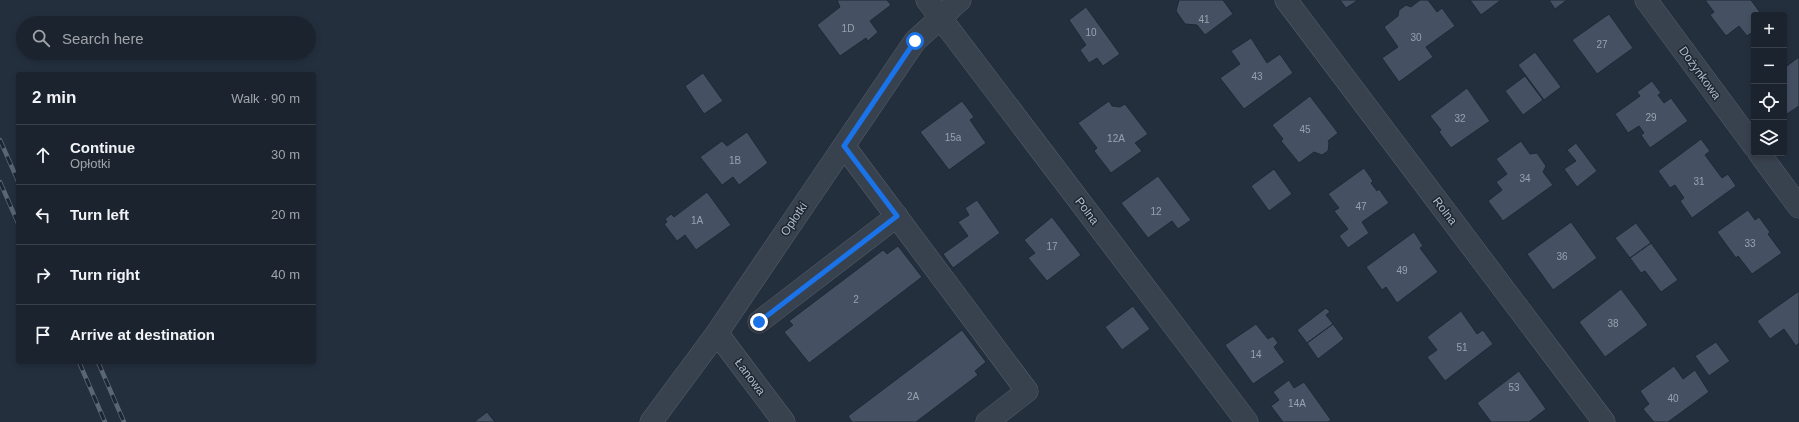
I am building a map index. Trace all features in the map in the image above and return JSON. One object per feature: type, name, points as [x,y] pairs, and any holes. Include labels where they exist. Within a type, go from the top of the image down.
[{"type":"street","name":"Polna","points":[[927,0],[1247,422]]},
{"type":"street","name":"Opłotki","points":[[651,422],[717,333],[915,41],[960,0]]},
{"type":"street","name":"Rolna","points":[[1286,0],[1604,422]]},
{"type":"street","name":"Dożynkowa","points":[[1646,0],[1751,142]]},
{"type":"street","points":[[844,146],[1028,391],[987,422]]},
{"type":"street","points":[[1762,156],[1799,206]]},
{"type":"street","points":[[759,322],[897,216]]},
{"type":"street","name":"Łanowa","points":[[717,333],[784,422]]},
{"type":"building","points":[[837,0],[887,0],[891,5],[870,21],[878,32],[868,41],[866,38],[840,56],[817,25],[840,7]]},
{"type":"building","points":[[1179,0],[1223,0],[1233,14],[1205,35],[1197,25],[1185,24],[1176,11]]},
{"type":"building","points":[[1340,0],[1358,0],[1346,8]]},
{"type":"building","points":[[1420,0],[1428,0],[1437,12],[1442,8],[1455,26],[1426,47],[1433,57],[1399,82],[1382,58],[1398,47],[1384,27],[1398,16],[1399,10],[1406,5],[1411,7]]},
{"type":"building","points":[[1470,0],[1501,0],[1481,15]]},
{"type":"building","points":[[1549,0],[1567,0],[1555,9]]},
{"type":"building","points":[[1705,0],[1751,0],[1760,12],[1751,12],[1751,33],[1747,36],[1739,26],[1726,36],[1710,15],[1714,12]]},
{"type":"building","points":[[1086,7],[1120,54],[1103,66],[1097,58],[1089,63],[1080,50],[1086,45],[1069,20]]},
{"type":"building","points":[[1609,14],[1633,48],[1597,74],[1572,40]]},
{"type":"building","points":[[1251,38],[1267,63],[1280,54],[1293,73],[1244,109],[1220,78],[1240,64],[1231,51]]},
{"type":"building","points":[[1535,52],[1561,87],[1544,100],[1518,65]]},
{"type":"building","points":[[1799,57],[1799,106],[1787,114],[1787,84],[1787,66]]},
{"type":"building","points":[[703,73],[723,101],[704,114],[685,86]]},
{"type":"building","points":[[1525,76],[1543,100],[1523,115],[1505,91]]},
{"type":"building","points":[[1652,81],[1661,93],[1658,95],[1664,103],[1671,98],[1688,121],[1650,148],[1641,135],[1644,133],[1639,126],[1628,133],[1615,114],[1640,96],[1637,92]]},
{"type":"building","points":[[1467,88],[1490,121],[1451,148],[1439,132],[1441,130],[1430,116]]},
{"type":"building","points":[[1310,96],[1338,133],[1328,141],[1328,151],[1322,155],[1314,152],[1299,163],[1281,141],[1283,139],[1272,125]]},
{"type":"building","points":[[962,101],[974,117],[970,120],[986,143],[949,170],[920,132]]},
{"type":"building","points":[[1109,101],[1112,106],[1120,107],[1125,104],[1148,134],[1135,143],[1142,151],[1111,173],[1094,151],[1097,148],[1078,123]]},
{"type":"building","points":[[747,132],[768,163],[739,185],[733,177],[722,185],[700,157],[722,141],[727,146]]},
{"type":"building","points":[[1701,139],[1710,151],[1705,155],[1722,178],[1728,174],[1736,186],[1692,218],[1680,201],[1684,198],[1675,185],[1670,188],[1658,171]]},
{"type":"building","points":[[1521,141],[1530,154],[1537,153],[1546,166],[1543,172],[1553,185],[1503,221],[1488,201],[1502,190],[1496,182],[1507,174],[1496,159]]},
{"type":"building","points":[[1576,143],[1597,171],[1577,187],[1564,169],[1576,161],[1567,150]]},
{"type":"building","points":[[1364,168],[1373,181],[1371,183],[1377,191],[1379,189],[1389,203],[1362,222],[1369,233],[1348,248],[1339,236],[1348,229],[1334,211],[1339,208],[1328,194]]},
{"type":"building","points":[[1274,169],[1292,194],[1269,211],[1251,186]]},
{"type":"building","points":[[1158,176],[1191,220],[1178,229],[1172,221],[1148,238],[1121,203]]},
{"type":"building","points":[[707,192],[731,225],[696,250],[685,235],[677,241],[664,224],[667,222],[665,219],[671,214],[674,217]]},
{"type":"building","points":[[977,200],[1000,233],[953,268],[943,254],[968,236],[958,222],[969,215],[965,208]]},
{"type":"building","points":[[1748,210],[1755,220],[1759,217],[1770,232],[1768,234],[1782,253],[1752,274],[1738,256],[1736,258],[1717,232]]},
{"type":"building","points":[[1052,217],[1081,255],[1047,281],[1028,258],[1035,253],[1024,240]]},
{"type":"building","points":[[1571,222],[1597,258],[1553,290],[1527,254]]},
{"type":"building","points":[[1636,223],[1651,243],[1630,258],[1615,238]]},
{"type":"building","points":[[1414,232],[1423,246],[1420,248],[1438,272],[1397,303],[1386,287],[1382,290],[1366,267]]},
{"type":"building","points":[[1651,243],[1678,280],[1661,292],[1645,271],[1641,273],[1630,258]]},
{"type":"building","points":[[898,246],[922,277],[809,363],[784,332],[793,325],[789,321],[883,250],[887,254]]},
{"type":"building","points":[[1621,289],[1648,325],[1605,357],[1579,322]]},
{"type":"building","points":[[1799,291],[1799,343],[1796,346],[1784,329],[1770,339],[1757,321]]},
{"type":"building","points":[[1133,306],[1150,329],[1122,350],[1105,327]]},
{"type":"building","points":[[1326,308],[1330,312],[1326,315],[1333,324],[1307,343],[1297,330]]},
{"type":"building","points":[[1461,311],[1477,334],[1483,330],[1493,344],[1445,381],[1427,357],[1437,350],[1427,337]]},
{"type":"building","points":[[1256,324],[1268,339],[1273,336],[1278,343],[1274,347],[1285,362],[1253,384],[1225,345]]},
{"type":"building","points":[[1333,324],[1344,339],[1318,359],[1307,343]]},
{"type":"building","points":[[962,330],[986,362],[975,371],[978,375],[916,422],[852,422],[848,416]]},
{"type":"building","points":[[1716,342],[1730,361],[1709,376],[1695,356]]},
{"type":"building","points":[[1674,366],[1683,379],[1695,370],[1709,392],[1668,422],[1654,422],[1643,409],[1649,404],[1640,391]]},
{"type":"building","points":[[1519,371],[1546,409],[1529,422],[1491,422],[1477,403]]},
{"type":"building","points":[[1289,380],[1294,388],[1304,382],[1331,420],[1328,422],[1283,422],[1271,406],[1279,400],[1273,392]]},
{"type":"building","points":[[487,412],[495,422],[474,422]]},
{"type":"railway","points":[[0,140],[16,176]]},
{"type":"railway","points":[[0,182],[16,218]]},
{"type":"railway","points":[[80,364],[105,422]]},
{"type":"railway","points":[[99,364],[124,422]]},
{"type":"route","points":[[759,322],[897,216],[844,146],[915,41]]}]
